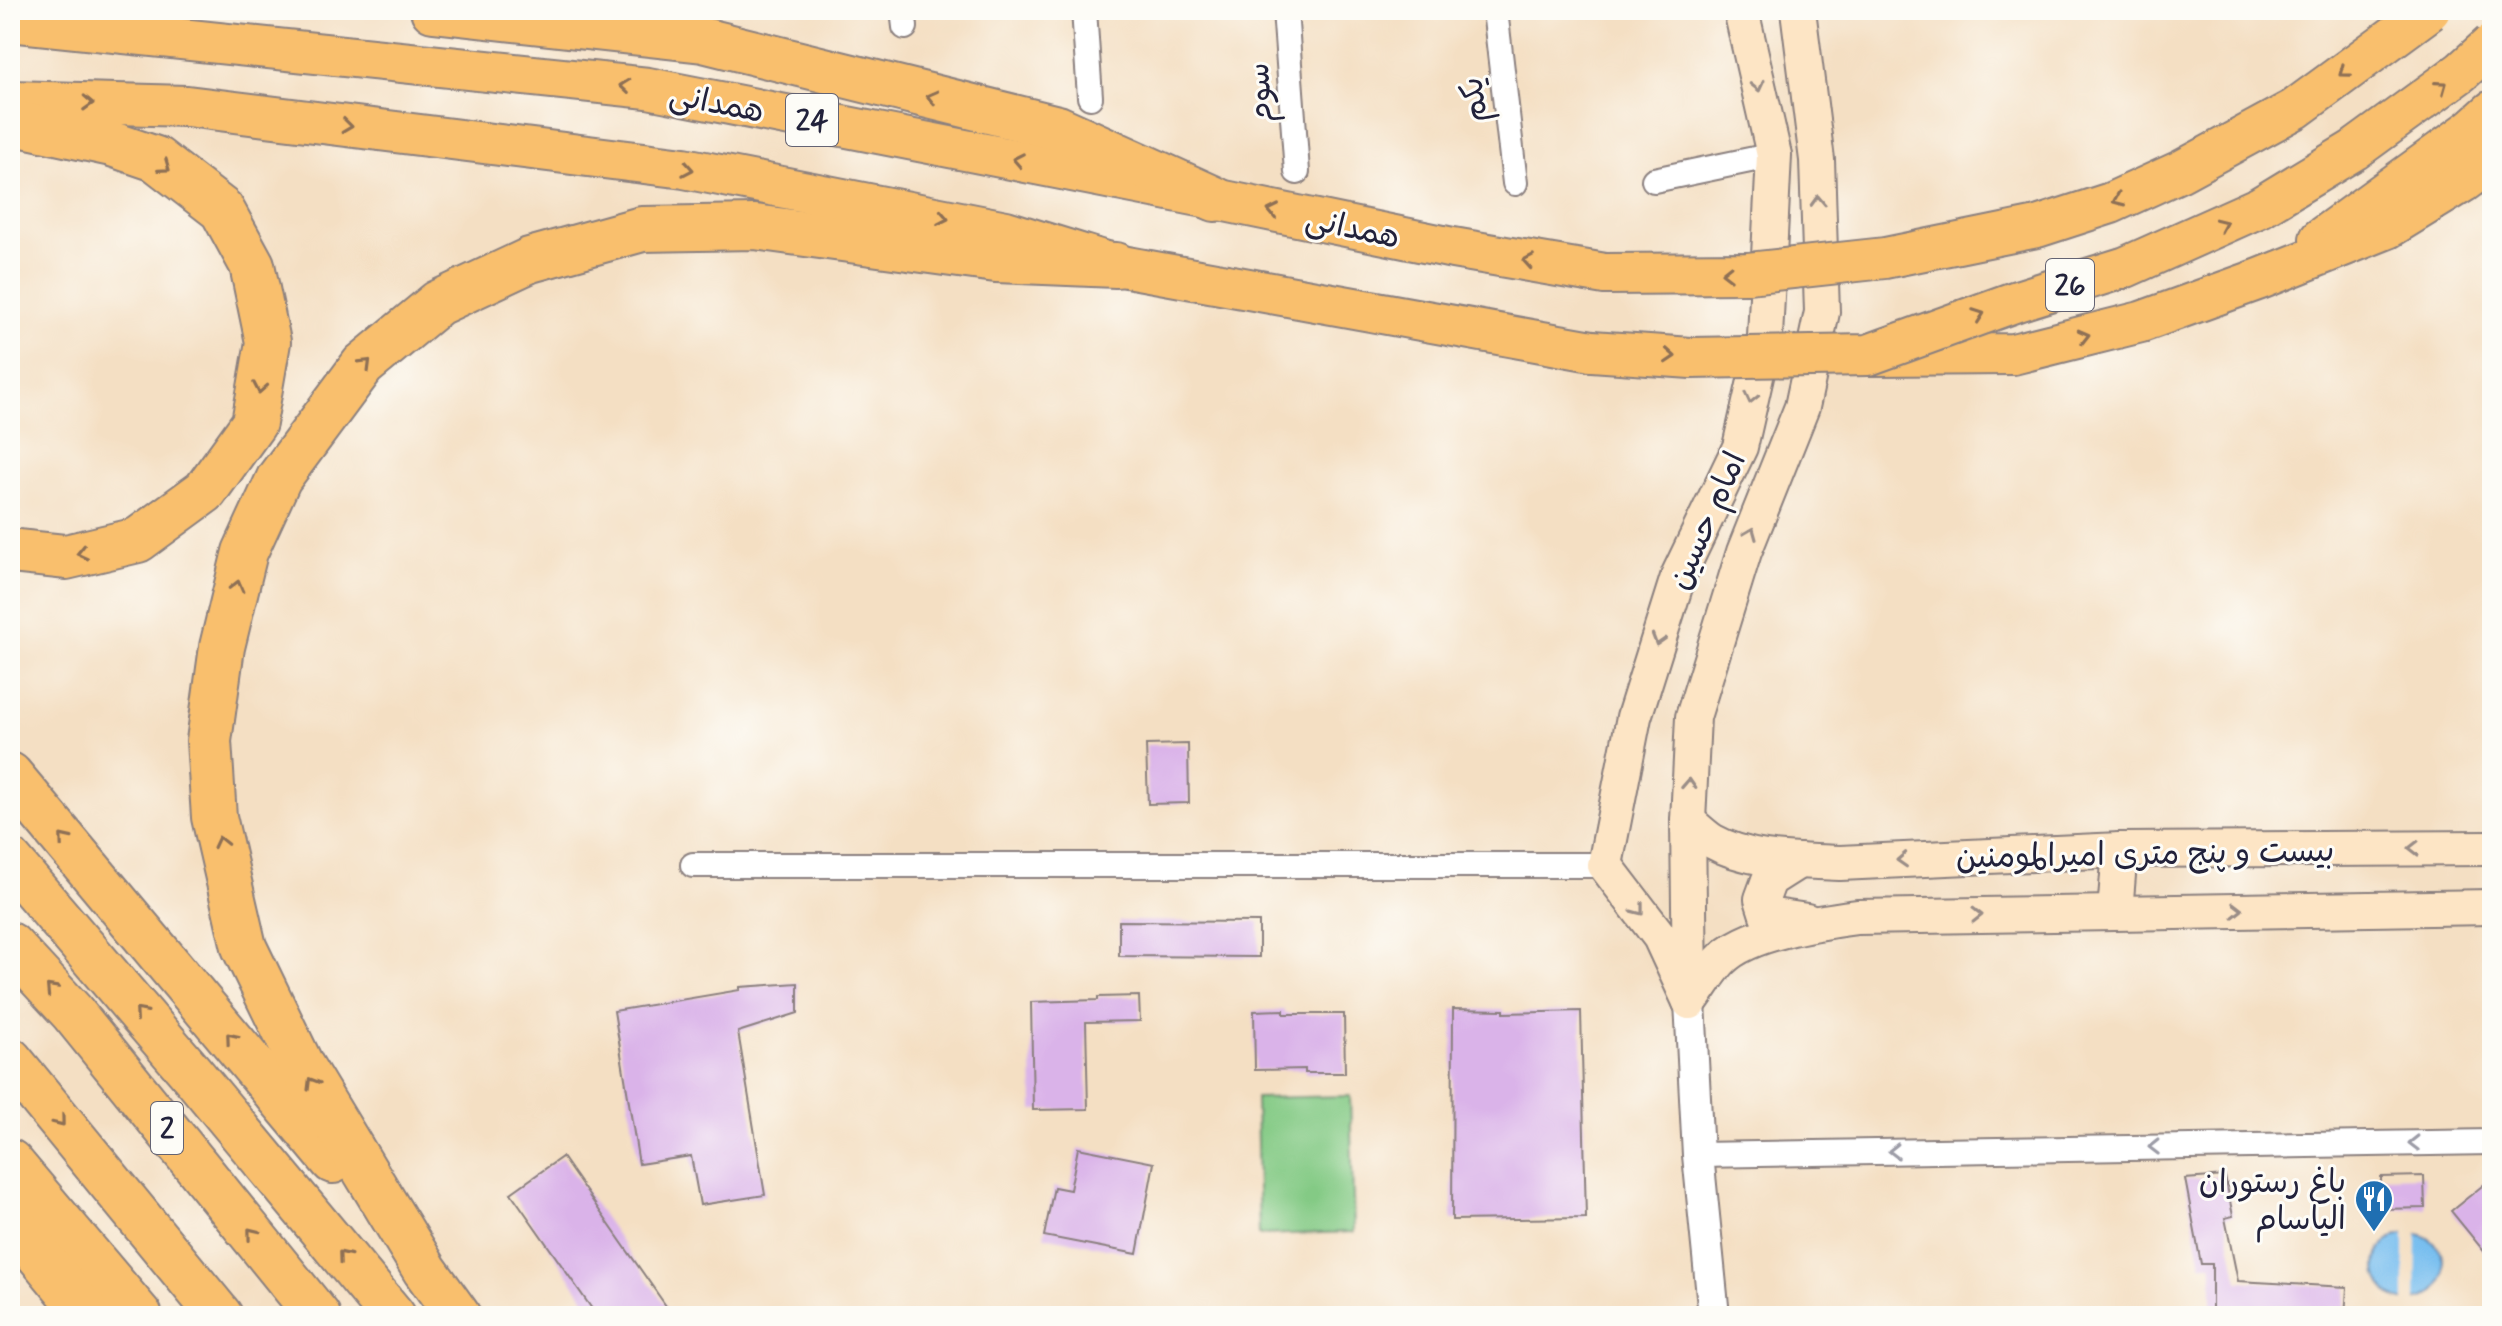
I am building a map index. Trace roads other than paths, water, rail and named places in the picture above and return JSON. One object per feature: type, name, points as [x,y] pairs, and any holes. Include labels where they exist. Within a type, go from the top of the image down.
[{"type":"highway","points":[[433,10],[703,40],[1058,128],[1215,199]]},
{"type":"highway","name":"26","points":[[1605,274],[1748,273],[1885,258],[2052,223],[2111,203],[2181,171],[2295,109],[2430,10]]},
{"type":"highway","name":"همدانی","points":[[10,21],[648,88],[1453,248],[1605,274]]},
{"type":"highway","name":"26","points":[[1592,351],[1691,358],[1868,355],[2017,301],[2126,267],[2260,207],[2354,150],[2461,72],[2492,44]]},
{"type":"highway","name":"24","points":[[10,101],[187,106],[684,168],[1006,231],[1116,265],[1592,351]]},
{"type":"highway","points":[[2260,279],[2447,148],[2492,111]]},
{"type":"highway","points":[[10,122],[112,144],[156,159],[222,210],[252,265],[268,342],[254,423],[205,491],[138,540],[66,557],[10,551]]},
{"type":"highway","points":[[1868,355],[2013,354],[2141,322],[2388,228],[2492,161]]},
{"type":"highway","points":[[425,1270],[302,1067],[244,947],[214,817],[209,741],[222,647],[245,552],[279,478],[363,365],[438,303],[530,260],[642,229],[755,227],[996,260],[1116,265]]},
{"type":"highway","points":[[10,775],[425,1270],[458,1316]]},
{"type":"highway","points":[[10,861],[393,1316]]},
{"type":"highway","name":"2","points":[[10,945],[72,1012],[318,1316]]},
{"type":"highway","points":[[10,1060],[220,1316]]},
{"type":"highway","points":[[10,1162],[140,1316]]},
{"type":"highway","points":[[17,1230],[89,1316]]},
{"type":"main road","name":"امام حسین","points":[[1690,1002],[1660,937],[1605,865],[1634,717],[1679,574],[1740,447],[1765,337],[1774,155],[1741,10]]},
{"type":"main road","name":"امام حسین","points":[[1690,1002],[1688,821],[1693,717],[1744,552],[1802,407],[1822,312],[1817,160],[1798,10]]},
{"type":"main road","name":"بیست و پنج متری امیرالمومنین","points":[[1688,821],[1712,841],[1742,853],[1840,863],[2120,850],[2492,848]]},
{"type":"main road","points":[[2115,912],[2120,850]]},
{"type":"main road","points":[[1799,861],[1769,880],[1762,899],[1767,915],[1815,922]]},
{"type":"main road","name":"بیست و پنج متری امیرالمومنین","points":[[1815,922],[1857,917],[2492,907]]},
{"type":"main road","points":[[1690,1002],[1722,958],[1748,943],[1815,922]]},
{"type":"street","points":[[1084,10],[1090,97]]},
{"type":"street","name":"سوم","points":[[1285,10],[1297,172]]},
{"type":"street","name":"یکم","points":[[1495,10],[1515,183]]},
{"type":"street","points":[[1654,180],[1774,155]]},
{"type":"street","points":[[693,865],[1605,865]]},
{"type":"street","name":"امام حسین","points":[[1690,1002],[1698,1155],[1714,1316]]},
{"type":"street","points":[[1698,1155],[2492,1142]]},
{"type":"water","points":[[2403,1233],[2417,1233],[2429,1238],[2439,1248],[2444,1267],[2439,1286],[2429,1296],[2417,1301],[2403,1301],[2391,1296],[2381,1286],[2376,1274],[2376,1260],[2381,1248],[2391,1238]]},
{"type":"place","name":"باغ رستوران الیاسام","points":[[2374,1233]]}]
